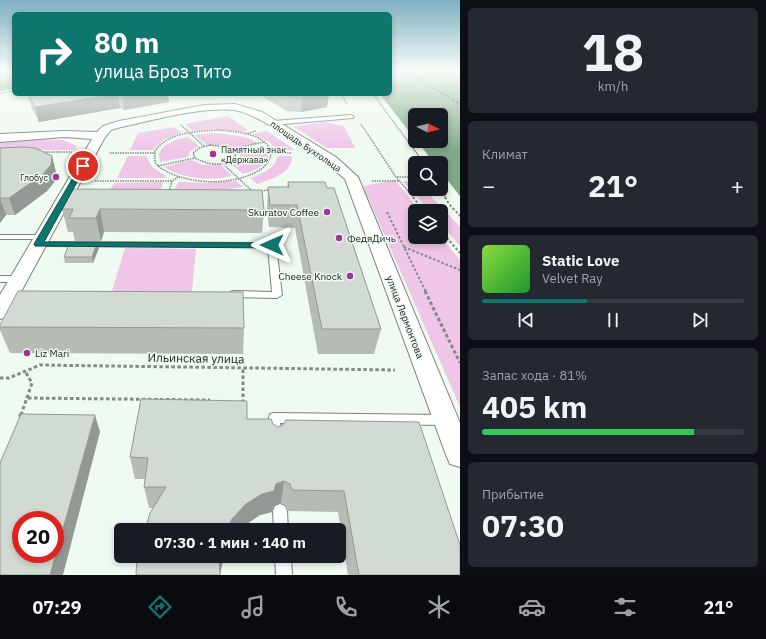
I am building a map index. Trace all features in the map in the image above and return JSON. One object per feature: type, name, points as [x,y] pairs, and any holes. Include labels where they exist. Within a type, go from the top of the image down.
[{"type":"street","name":"площадь Бухгольца","points":[[100,136],[107,128],[119,124],[215,107],[235,107],[246,109],[258,114],[273,123],[330,160],[351,177]]},
{"type":"street","points":[[0,138],[64,134],[100,136],[40,241],[18,289],[0,312]]},
{"type":"street","name":"улица Лермонтова","points":[[351,177],[460,455]]},
{"type":"lane","points":[[273,123],[351,117]]},
{"type":"lane","points":[[0,237],[40,241],[272,245],[277,294],[222,294]]},
{"type":"lane","points":[[0,279],[18,289]]},
{"type":"lane","points":[[276,442],[274,418],[446,420]]},
{"type":"lane","points":[[280,510],[281,523]]},
{"type":"lane","points":[[283,563],[284,575]]},
{"type":"path","points":[[343,98],[350,108]]},
{"type":"path","points":[[376,98],[419,156]]},
{"type":"path","points":[[358,120],[396,177],[418,204]]},
{"type":"path","points":[[179,123],[204,146]]},
{"type":"path","points":[[204,131],[232,131],[256,138],[264,142],[269,147],[272,153],[271,159],[268,165],[261,170],[239,178],[208,181],[179,177],[158,166],[154,160],[154,153],[158,147],[166,141],[190,133],[204,131]]},
{"type":"path","points":[[195,158],[194,153],[204,146],[217,145],[233,149],[264,142]]},
{"type":"path","points":[[158,166],[195,158],[204,162],[222,163],[234,158],[236,155],[233,149]]},
{"type":"path","points":[[108,153],[154,153]]},
{"type":"path","points":[[222,163],[253,192]]},
{"type":"path","points":[[94,181],[172,181],[179,177]]},
{"type":"path","points":[[396,177],[408,177]]},
{"type":"path","points":[[168,199],[172,181]]},
{"type":"path","points":[[374,185],[372,181],[399,181]]},
{"type":"path","points":[[245,192],[277,189]]},
{"type":"path","points":[[162,192],[170,192]]},
{"type":"path","points":[[444,196],[460,216]]},
{"type":"path","points":[[386,211],[460,363]]},
{"type":"path","points":[[448,239],[460,253]]},
{"type":"path","points":[[403,247],[460,270]]},
{"type":"path","name":"Ильинская улица","points":[[0,378],[9,378],[40,365],[395,370]]},
{"type":"path","points":[[235,401],[243,401],[243,368]]},
{"type":"path","points":[[20,418],[32,383],[25,372]]},
{"type":"path","points":[[28,398],[211,400]]},
{"type":"shaded area","points":[[383,98],[460,98],[460,196],[448,181],[448,156],[429,156],[422,148],[448,148],[448,108],[408,108],[408,130]]},
{"type":"shaded area","points":[[228,116],[248,130],[242,132],[212,129],[193,131],[185,124]]},
{"type":"shaded area","points":[[325,122],[344,126],[355,148],[327,148],[294,127]]},
{"type":"shaded area","points":[[174,127],[182,133],[163,140],[153,150],[130,150],[138,133]]},
{"type":"shaded area","points":[[267,131],[295,150],[276,150],[270,142],[253,134]]},
{"type":"shaded area","points":[[212,133],[230,134],[253,140],[258,143],[234,148],[225,145],[207,145],[195,135]]},
{"type":"shaded area","points":[[188,137],[199,146],[190,151],[188,157],[160,162],[159,154],[167,144],[175,140]]},
{"type":"shaded area","points":[[38,139],[63,140],[77,146],[75,150],[0,150],[0,143]]},
{"type":"shaded area","points":[[263,146],[268,157],[267,161],[259,168],[243,174],[230,163],[235,161],[241,154],[240,151]]},
{"type":"shaded area","points":[[128,156],[146,156],[152,167],[166,176],[164,178],[117,178]]},
{"type":"shaded area","points":[[292,156],[289,167],[280,175],[257,184],[250,178],[271,168],[277,157]]},
{"type":"shaded area","points":[[191,160],[203,165],[220,164],[232,176],[224,178],[197,178],[171,171],[164,167]]},
{"type":"shaded area","points":[[395,180],[414,204],[408,204],[408,244],[447,244],[460,260],[460,407],[363,186]]},
{"type":"shaded area","points":[[236,181],[243,187],[227,189],[175,189],[178,182],[208,183]]},
{"type":"shaded area","points":[[403,181],[408,181],[408,187]]},
{"type":"shaded area","points":[[163,182],[161,189],[110,190],[114,183]]},
{"type":"shaded area","points":[[416,196],[431,196],[438,204],[423,204]]},
{"type":"shaded area","points":[[448,214],[460,227],[460,246],[448,232]]},
{"type":"shaded area","points":[[125,248],[196,249],[192,291],[112,291]]},
{"type":"building","points":[[30,98],[92,98],[35,107]]},
{"type":"building","points":[[0,148],[35,148],[52,156],[51,165],[42,175],[9,198],[0,198]]},
{"type":"building","points":[[288,182],[325,182],[327,188],[334,188],[381,329],[322,329],[297,205],[270,205],[268,187],[289,187]]},
{"type":"building","points":[[73,189],[262,190],[264,210],[100,209],[96,218],[69,218],[73,209],[62,209]]},
{"type":"building","points":[[70,242],[97,242],[92,257],[64,257]]},
{"type":"building","points":[[18,291],[243,292],[244,328],[0,327]]},
{"type":"building","points":[[141,399],[247,401],[247,419],[271,419],[273,424],[278,427],[283,425],[286,420],[419,422],[460,545],[460,575],[359,575],[344,491],[292,490],[290,484],[284,481],[276,484],[274,491],[262,494],[246,504],[230,523],[147,523],[150,513],[166,487],[144,487],[148,458],[130,457]]},
{"type":"building","points":[[21,414],[95,415],[64,525],[64,511],[12,511],[12,563],[53,563],[50,575],[0,575],[0,463]]},
{"type":"building","points":[[137,563],[219,563],[220,575],[136,575]]},
{"type":"ferry route","points":[[450,98],[460,104]]},
{"type":"place","name":"Памятный знак «Держава»","points":[[213,154]]},
{"type":"place","name":"Глобус","points":[[56,177]]},
{"type":"place","name":"Skuratov Coffee","points":[[327,212]]},
{"type":"place","name":"ФедяДичь","points":[[339,238]]},
{"type":"place","name":"Cheese Knock","points":[[350,276]]},
{"type":"place","name":"Liz Mari","points":[[27,353]]},
{"type":"route","points":[[83,166],[38,244],[272,245]]}]
